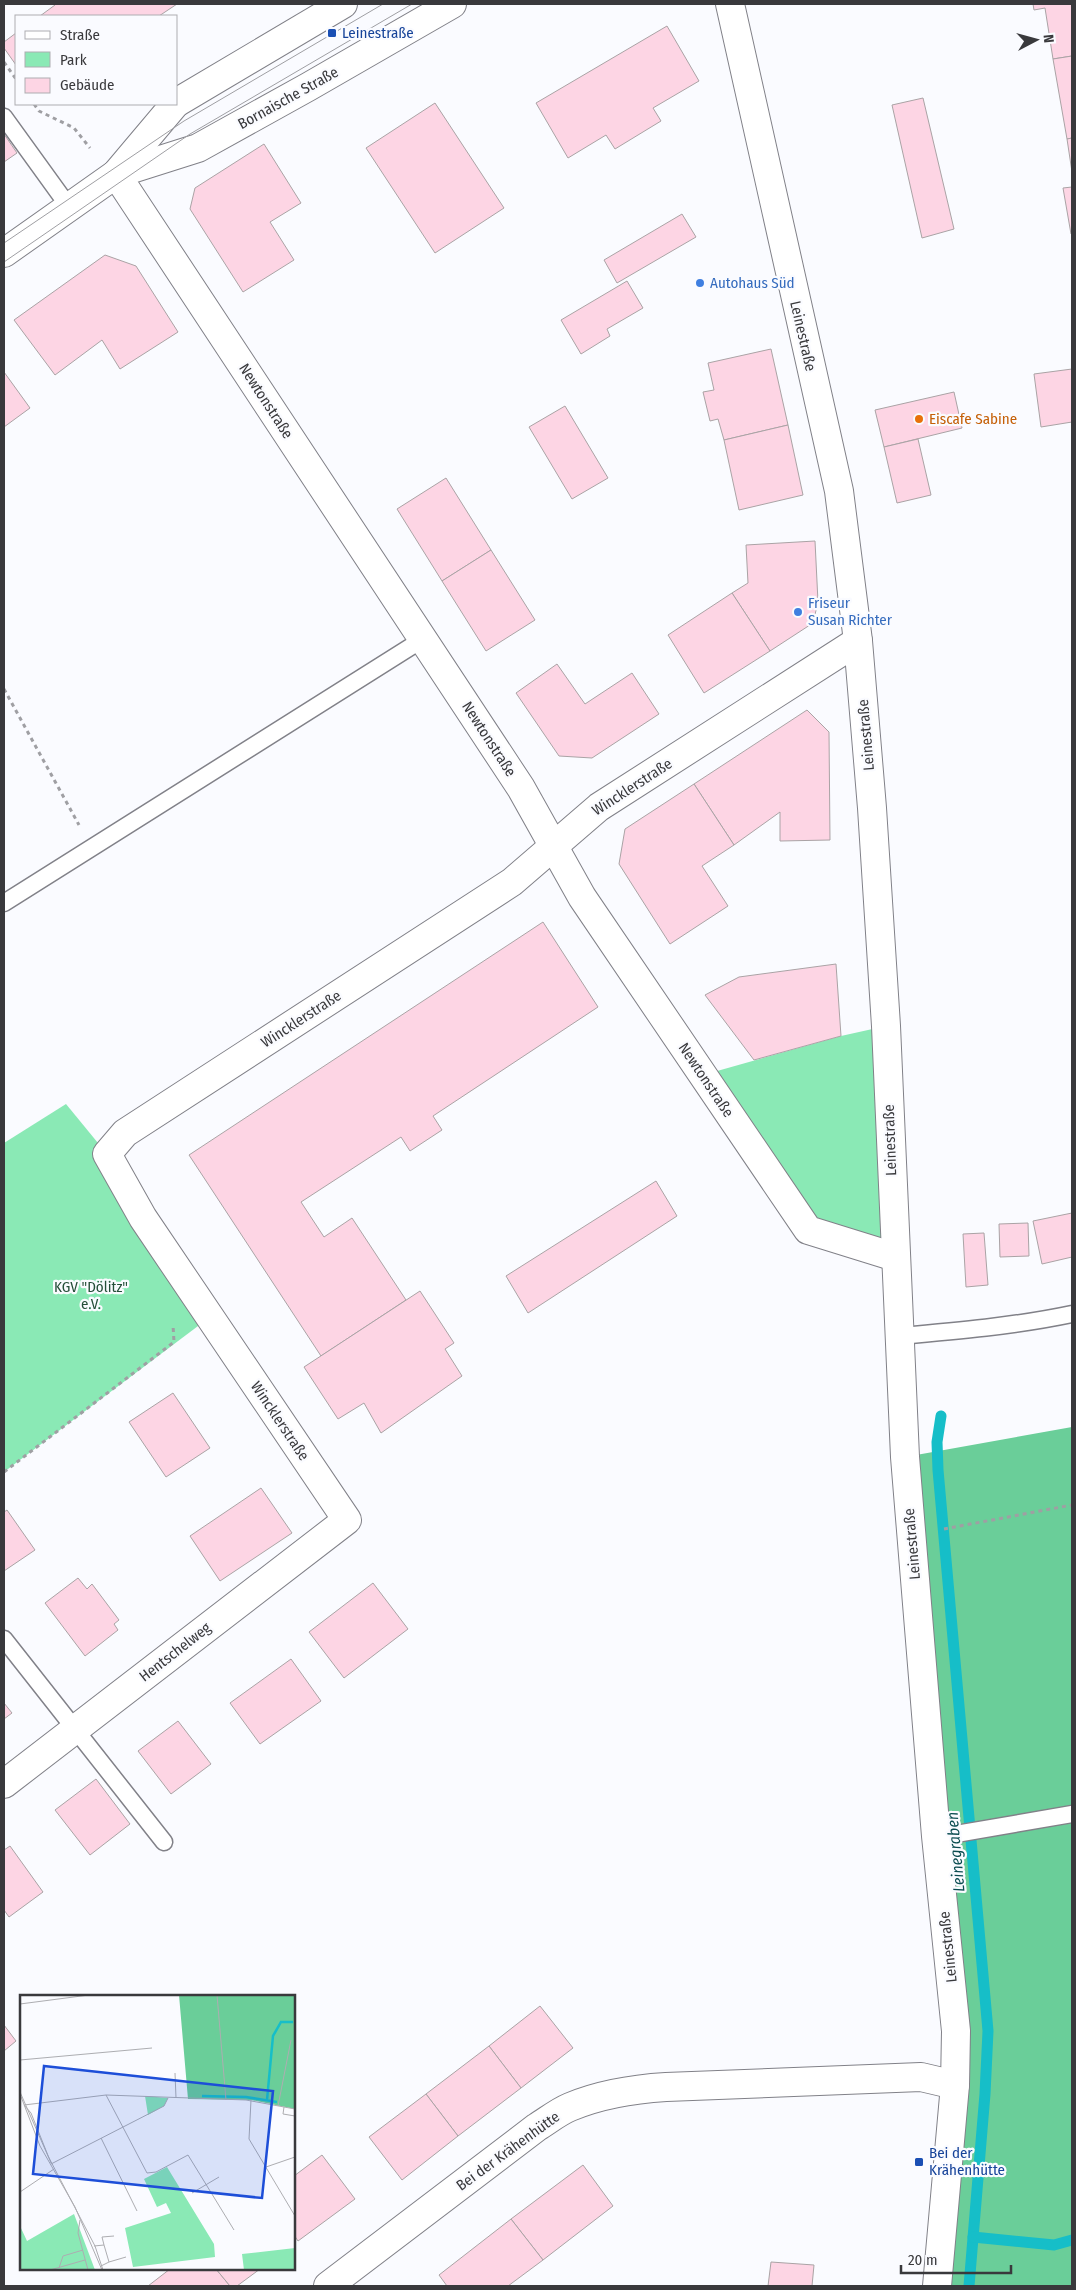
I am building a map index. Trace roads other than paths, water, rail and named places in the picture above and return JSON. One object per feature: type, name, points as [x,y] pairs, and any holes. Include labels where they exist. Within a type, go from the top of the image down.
[{"type":"street","name":"Bornaische Straße","points":[[178,102],[343,4]]},
{"type":"street","name":"Bornaische Straße","points":[[116,174],[198,148],[452,4]]},
{"type":"street","name":"Leinestraße","points":[[730,4],[838,491],[858,640],[872,808],[886,1026],[898,1336],[905,1457],[946,1835],[956,2031],[955,2085],[937,2286]]},
{"type":"street","name":"Bornaische Straße","points":[[4,253],[116,174],[174,105]]},
{"type":"street","name":"Newtonstraße","points":[[116,174],[521,788],[582,897],[808,1230],[895,1257]]},
{"type":"street","name":"Wincklerstraße","points":[[347,1520],[143,1218],[107,1154],[125,1133],[512,882],[599,807],[858,640]]},
{"type":"street","name":"Hentschelweg","points":[[4,1784],[347,1520]]},
{"type":"street","name":"Bei der Krähenhütte","points":[[328,2286],[537,2127],[569,2107],[634,2089],[666,2087],[921,2077],[955,2085]]},
{"type":"lane","points":[[4,118],[69,207]]},
{"type":"lane","points":[[4,903],[423,639]]},
{"type":"lane","points":[[898,1336],[965,1331],[1034,1322],[1072,1314]]},
{"type":"lane","points":[[4,1639],[164,1842]]},
{"type":"lane","points":[[946,1835],[1072,1814]]},
{"type":"waterway","name":"Leinegraben","points":[[941,1416],[937,1442],[938,1470],[988,2031],[985,2094],[969,2286]]},
{"type":"waterway","points":[[973,2237],[1054,2245],[1072,2240]]},
{"type":"tram line","points":[[4,243],[184,121],[383,4]]},
{"type":"tram line","points":[[4,262],[190,134],[412,4]]},
{"type":"place","name":"Leinestraße","points":[[332,33]]},
{"type":"place","name":"Autohaus Süd","points":[[700,283]]},
{"type":"place","name":"Eiscafe Sabine","points":[[919,419]]},
{"type":"place","name":"Friseur Susan Richter","points":[[798,612]]},
{"type":"place","name":"Bei der Krähenhütte","points":[[919,2162]]},
{"type":"park label","name":"KGV \"Dölitz\" e.V.","points":[[91,1296]]}]
